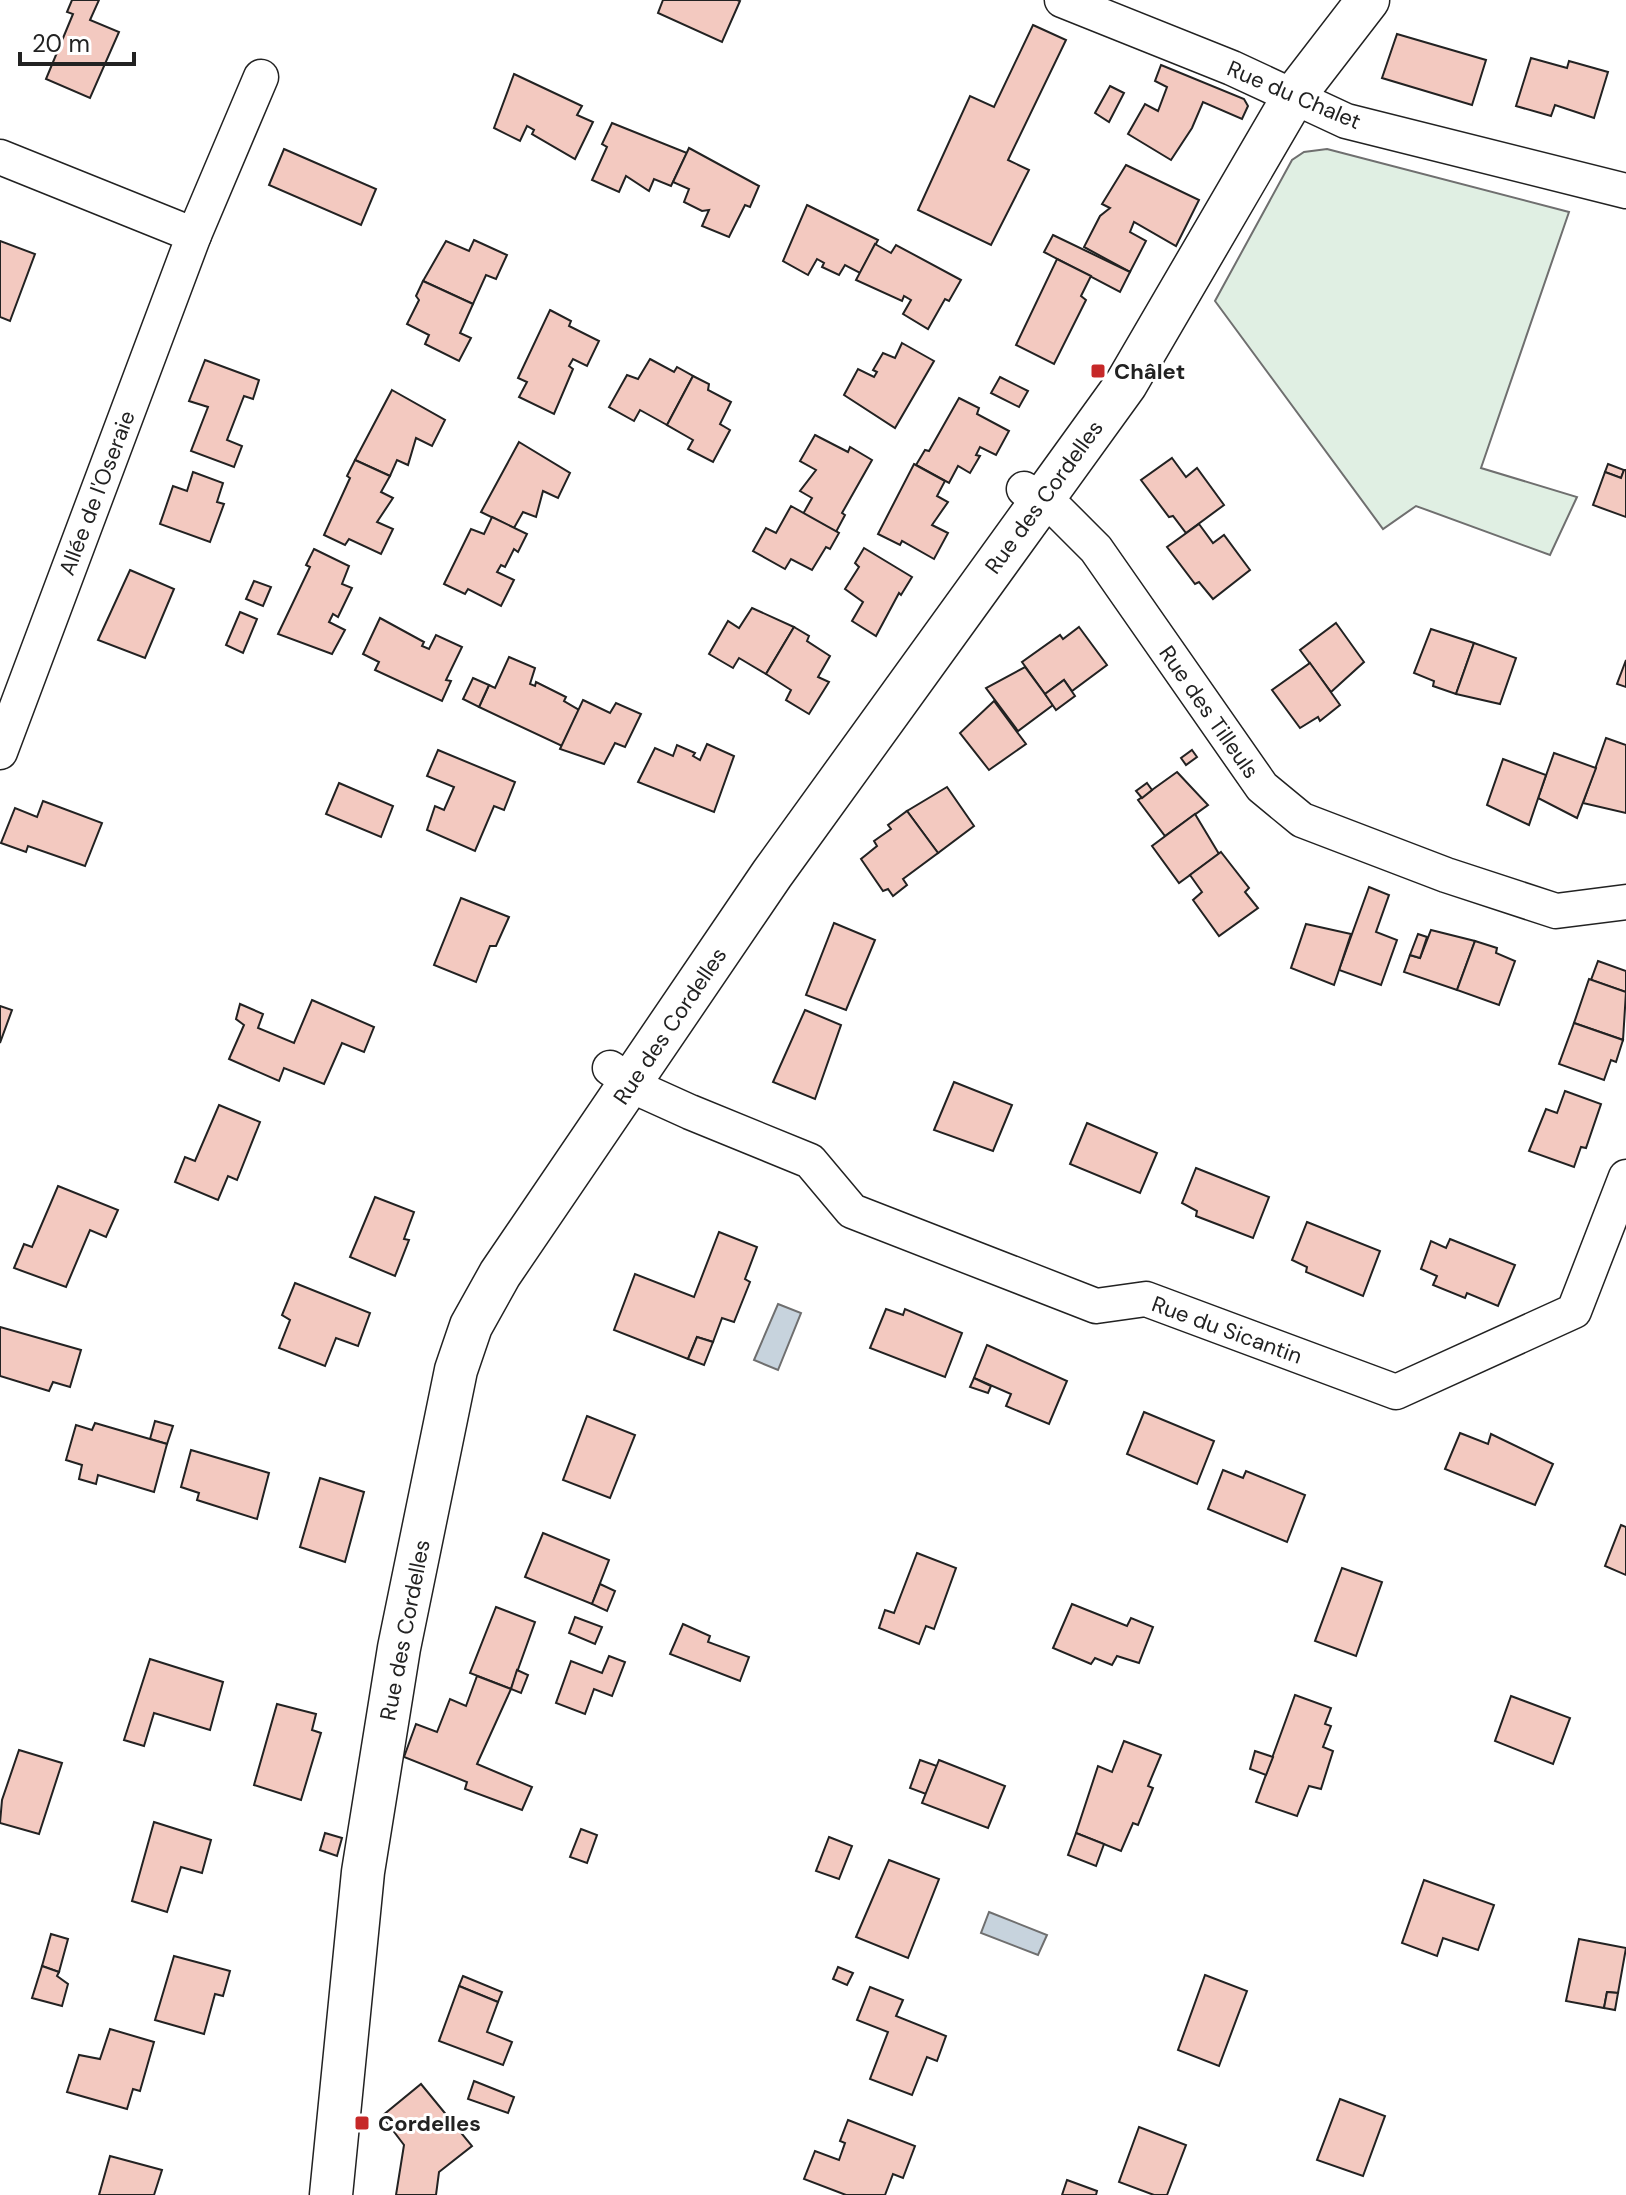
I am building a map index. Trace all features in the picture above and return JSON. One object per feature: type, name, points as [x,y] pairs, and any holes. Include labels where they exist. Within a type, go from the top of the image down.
[{"type":"street","name":"Rue du Chalet","points":[[1062,0],[1294,96],[1346,121],[1626,191]]},
{"type":"street","name":"Rue des Cordelles","points":[[331,2195],[363,1872],[399,1648],[456,1370],[471,1326],[620,1075],[828,795],[1034,494],[1126,384],[1294,96],[1368,0]]},
{"type":"street","name":"Allée de l'Oseraie","points":[[0,752],[194,235],[261,77]]},
{"type":"street","points":[[0,157],[194,235]]},
{"type":"street","name":"Rue des Tilleuls","points":[[1034,494],[1096,549],[1262,787],[1302,820],[1434,871],[1556,911],[1626,902]]},
{"type":"street","name":"Rue du Sicantin","points":[[620,1075],[690,1112],[810,1161],[852,1211],[1096,1306],[1146,1299],[1396,1392],[1574,1311],[1621,1190]]},
{"type":"green space","points":[[1327,149],[1569,212],[1481,468],[1577,497],[1550,555],[1416,506],[1383,529],[1215,301],[1292,160],[1304,152]]},
{"type":"shaded area","points":[[778,1304],[801,1313],[778,1370],[754,1360]]},
{"type":"shaded area","points":[[989,1912],[1047,1935],[1038,1955],[981,1933]]},
{"type":"building","points":[[72,0],[99,0],[90,20],[119,32],[90,98],[46,79],[73,14],[67,12]]},
{"type":"building","points":[[663,0],[740,1],[722,42],[658,13]]},
{"type":"building","points":[[1033,25],[1066,40],[1008,160],[1029,170],[991,245],[918,210],[970,96],[994,107]]},
{"type":"building","points":[[1397,34],[1486,60],[1472,105],[1382,78]]},
{"type":"building","points":[[1531,58],[1567,68],[1569,61],[1608,72],[1594,118],[1555,105],[1551,116],[1516,106]]},
{"type":"building","points":[[1161,65],[1244,99],[1248,106],[1242,119],[1203,102],[1192,128],[1171,160],[1128,134],[1145,104],[1158,111],[1167,87],[1155,81]]},
{"type":"building","points":[[514,74],[582,106],[577,115],[593,122],[575,159],[532,134],[534,130],[527,126],[520,141],[494,128]]},
{"type":"building","points":[[1110,86],[1124,93],[1109,122],[1095,113]]},
{"type":"building","points":[[612,123],[687,153],[671,186],[654,179],[649,191],[626,176],[619,192],[592,180],[607,147],[602,144]]},
{"type":"building","points":[[689,148],[759,186],[750,207],[745,205],[729,237],[702,226],[709,210],[702,211],[684,202],[689,189],[673,182]]},
{"type":"building","points":[[284,149],[376,189],[361,225],[269,185]]},
{"type":"building","points":[[1126,165],[1199,200],[1176,246],[1134,222],[1130,232],[1146,241],[1130,272],[1084,247],[1100,216],[1110,208],[1102,204]]},
{"type":"building","points":[[807,205],[878,240],[860,273],[845,265],[839,275],[822,267],[824,263],[817,259],[808,275],[783,261]]},
{"type":"building","points":[[1053,235],[1130,272],[1120,292],[1044,252]]},
{"type":"building","points":[[474,240],[507,255],[496,279],[486,275],[473,304],[423,281],[446,241],[469,251]]},
{"type":"building","points":[[0,241],[35,254],[10,321],[0,317]]},
{"type":"building","points":[[875,244],[891,253],[896,245],[961,280],[949,301],[945,299],[928,329],[903,314],[911,300],[904,296],[902,301],[856,280]]},
{"type":"building","points":[[1057,259],[1091,276],[1081,296],[1086,300],[1054,364],[1016,345]]},
{"type":"building","points":[[423,281],[473,304],[460,333],[471,338],[459,361],[425,344],[429,335],[407,324],[419,300],[416,296]]},
{"type":"building","points":[[550,310],[571,321],[569,326],[599,341],[587,366],[573,359],[569,366],[573,369],[554,414],[519,397],[527,382],[518,378]]},
{"type":"building","points":[[902,343],[934,361],[895,428],[844,395],[858,369],[874,377],[877,372],[873,370],[883,353],[895,358]]},
{"type":"building","points":[[650,359],[674,372],[677,367],[693,376],[667,425],[640,410],[634,421],[609,407],[627,375],[638,379]]},
{"type":"building","points":[[205,360],[259,380],[253,399],[244,396],[227,440],[242,446],[234,467],[191,451],[208,407],[189,401]]},
{"type":"building","points":[[693,376],[709,384],[708,390],[731,402],[720,424],[730,430],[713,462],[688,449],[693,440],[667,425]]},
{"type":"building","points":[[1000,377],[1028,391],[1019,407],[991,393]]},
{"type":"building","points":[[392,390],[445,420],[432,446],[416,438],[408,465],[397,460],[390,476],[355,460]]},
{"type":"building","points":[[959,398],[979,408],[977,414],[1009,431],[996,455],[980,447],[976,455],[980,456],[970,473],[958,466],[949,483],[916,465],[925,450],[929,451]]},
{"type":"building","points":[[815,435],[848,452],[850,447],[872,460],[842,513],[845,515],[836,532],[803,514],[812,498],[800,491],[816,470],[800,461]]},
{"type":"building","points":[[519,442],[570,473],[558,498],[543,491],[536,517],[523,512],[514,528],[481,512]]},
{"type":"building","points":[[1172,458],[1186,477],[1197,468],[1224,505],[1186,533],[1173,516],[1169,517],[1141,480]]},
{"type":"building","points":[[355,460],[390,476],[381,492],[393,498],[377,522],[393,529],[381,554],[349,539],[345,545],[324,535]]},
{"type":"building","points":[[914,464],[945,481],[937,496],[948,502],[932,525],[948,533],[934,559],[902,541],[900,545],[878,534]]},
{"type":"building","points":[[1608,464],[1624,470],[1621,478],[1605,472]]},
{"type":"building","points":[[1624,470],[1626,517],[1593,505],[1605,472],[1621,478]]},
{"type":"building","points":[[193,472],[223,483],[217,502],[224,504],[210,542],[160,524],[173,486],[187,491]]},
{"type":"building","points":[[791,506],[839,533],[812,570],[791,559],[785,569],[753,551],[766,528],[776,533]]},
{"type":"building","points":[[492,517],[527,534],[518,552],[514,549],[505,567],[501,565],[497,572],[514,580],[501,606],[468,589],[465,594],[444,584],[471,529],[484,534]]},
{"type":"building","points":[[1199,524],[1213,543],[1224,535],[1250,570],[1213,599],[1199,582],[1195,584],[1167,547]]},
{"type":"building","points":[[864,548],[912,577],[901,595],[899,593],[876,636],[852,621],[863,602],[845,589],[859,567],[855,563]]},
{"type":"building","points":[[314,549],[349,566],[342,584],[352,588],[338,617],[333,614],[329,622],[345,630],[332,654],[278,634],[310,567],[306,565]]},
{"type":"building","points":[[130,570],[174,589],[145,658],[98,640]]},
{"type":"building","points":[[254,581],[271,587],[263,606],[246,599]]},
{"type":"building","points":[[752,608],[794,627],[766,674],[739,658],[733,668],[709,654],[728,621],[739,628]]},
{"type":"building","points":[[240,612],[257,619],[243,653],[226,645]]},
{"type":"building","points":[[380,618],[424,642],[422,646],[429,649],[436,635],[462,647],[446,680],[451,681],[442,701],[375,670],[379,662],[363,654]]},
{"type":"building","points":[[1336,623],[1364,662],[1331,692],[1300,650]]},
{"type":"building","points":[[794,627],[809,636],[807,641],[830,656],[818,677],[829,682],[809,714],[786,700],[791,690],[766,674]]},
{"type":"building","points":[[1079,627],[1107,665],[1072,691],[1064,680],[1045,694],[1022,662],[1060,635],[1063,639]]},
{"type":"building","points":[[1431,629],[1474,643],[1456,694],[1433,686],[1434,681],[1414,673]]},
{"type":"building","points":[[1474,643],[1516,658],[1500,704],[1456,694]]},
{"type":"building","points":[[509,657],[535,668],[530,684],[535,686],[536,682],[566,697],[564,701],[579,710],[562,746],[479,707],[489,685],[495,688]]},
{"type":"building","points":[[1626,660],[1626,687],[1617,684]]},
{"type":"building","points":[[1310,663],[1340,705],[1320,721],[1318,717],[1300,728],[1272,690]]},
{"type":"building","points":[[1025,667],[1053,705],[1018,731],[986,688]]},
{"type":"building","points":[[473,678],[489,685],[479,707],[463,699]]},
{"type":"building","points":[[1064,680],[1075,696],[1056,710],[1045,694]]},
{"type":"building","points":[[583,700],[610,713],[616,703],[641,714],[625,747],[615,743],[604,764],[560,749]]},
{"type":"building","points":[[994,701],[1026,744],[989,770],[960,733]]},
{"type":"building","points":[[1606,738],[1626,745],[1626,813],[1583,803]]},
{"type":"building","points":[[707,744],[734,756],[714,812],[638,782],[655,748],[673,756],[677,745],[695,753],[693,756],[700,760]]},
{"type":"building","points":[[438,750],[515,782],[504,810],[494,806],[475,851],[427,830],[435,806],[444,810],[454,787],[427,776]]},
{"type":"building","points":[[1192,750],[1197,757],[1186,765],[1181,758]]},
{"type":"building","points":[[1554,753],[1596,768],[1577,818],[1538,798]]},
{"type":"building","points":[[1503,759],[1546,775],[1529,825],[1487,805]]},
{"type":"building","points":[[1177,772],[1208,805],[1165,836],[1138,800]]},
{"type":"building","points":[[339,783],[393,806],[381,837],[326,814]]},
{"type":"building","points":[[1147,783],[1152,790],[1142,798],[1136,791]]},
{"type":"building","points":[[947,787],[974,826],[938,853],[907,811]]},
{"type":"building","points":[[43,801],[102,823],[85,866],[28,846],[26,852],[1,843],[15,808],[37,817]]},
{"type":"building","points":[[907,811],[938,853],[903,879],[907,885],[893,896],[888,889],[883,891],[861,859],[877,846],[874,841],[891,829],[888,825]]},
{"type":"building","points":[[1195,814],[1219,854],[1179,883],[1152,846]]},
{"type":"building","points":[[1221,852],[1249,888],[1245,892],[1258,908],[1219,936],[1193,900],[1202,892],[1190,875]]},
{"type":"building","points":[[1369,887],[1389,895],[1376,932],[1397,940],[1381,985],[1339,970]]},
{"type":"building","points":[[461,898],[509,917],[496,946],[490,946],[476,982],[434,965]]},
{"type":"building","points":[[834,923],[875,940],[846,1010],[806,995]]},
{"type":"building","points":[[1306,924],[1351,934],[1334,985],[1291,968]]},
{"type":"building","points":[[1431,930],[1475,941],[1457,990],[1404,972],[1410,955],[1420,958]]},
{"type":"building","points":[[1418,934],[1427,937],[1420,958],[1410,955]]},
{"type":"building","points":[[1475,941],[1497,948],[1496,953],[1515,961],[1499,1005],[1457,990]]},
{"type":"building","points":[[1598,961],[1626,971],[1626,992],[1591,980]]},
{"type":"building","points":[[1589,979],[1626,992],[1623,1040],[1574,1023]]},
{"type":"building","points":[[312,1000],[374,1027],[364,1052],[342,1043],[324,1084],[284,1068],[279,1081],[229,1059],[244,1025],[236,1019],[240,1004],[263,1014],[258,1028],[294,1043]]},
{"type":"building","points":[[0,1006],[12,1010],[0,1043]]},
{"type":"building","points":[[805,1010],[841,1025],[815,1099],[773,1082]]},
{"type":"building","points":[[1574,1023],[1623,1040],[1616,1062],[1611,1060],[1604,1080],[1559,1064]]},
{"type":"building","points":[[954,1082],[1012,1105],[993,1151],[934,1130]]},
{"type":"building","points":[[1565,1091],[1601,1104],[1586,1148],[1581,1147],[1574,1167],[1529,1151],[1546,1109],[1557,1113]]},
{"type":"building","points":[[219,1105],[260,1122],[237,1180],[228,1176],[218,1200],[175,1182],[185,1157],[195,1161]]},
{"type":"building","points":[[1087,1123],[1157,1153],[1140,1193],[1070,1164]]},
{"type":"building","points":[[1196,1168],[1269,1197],[1253,1238],[1196,1216],[1197,1211],[1182,1203]]},
{"type":"building","points":[[58,1186],[118,1210],[106,1237],[90,1230],[66,1287],[14,1268],[24,1244],[32,1247]]},
{"type":"building","points":[[375,1197],[414,1212],[404,1239],[409,1240],[395,1276],[350,1257]]},
{"type":"building","points":[[1307,1222],[1380,1251],[1363,1296],[1306,1272],[1307,1267],[1292,1260]]},
{"type":"building","points":[[719,1232],[757,1247],[745,1279],[750,1282],[734,1322],[722,1318],[713,1342],[697,1337],[688,1359],[614,1330],[635,1274],[694,1297]]},
{"type":"building","points":[[1450,1239],[1515,1265],[1498,1306],[1467,1293],[1465,1298],[1433,1285],[1437,1276],[1421,1269],[1431,1241],[1446,1248]]},
{"type":"building","points":[[295,1283],[370,1313],[358,1346],[336,1338],[325,1366],[279,1348],[290,1320],[282,1315]]},
{"type":"building","points":[[886,1309],[903,1315],[905,1309],[962,1333],[945,1377],[870,1348]]},
{"type":"building","points":[[0,1327],[81,1350],[70,1387],[53,1382],[49,1391],[0,1376]]},
{"type":"building","points":[[697,1337],[713,1342],[704,1365],[688,1359]]},
{"type":"building","points":[[987,1345],[1067,1381],[1049,1424],[1006,1406],[1011,1394],[974,1378]]},
{"type":"building","points":[[974,1378],[991,1386],[988,1393],[970,1387]]},
{"type":"building","points":[[1144,1412],[1214,1441],[1197,1484],[1127,1454]]},
{"type":"building","points":[[587,1416],[635,1435],[610,1498],[563,1480]]},
{"type":"building","points":[[155,1421],[173,1426],[167,1444],[150,1439]]},
{"type":"building","points":[[95,1423],[167,1444],[154,1492],[98,1475],[96,1484],[79,1479],[82,1465],[66,1460],[76,1425],[92,1430]]},
{"type":"building","points":[[1460,1433],[1488,1444],[1491,1434],[1553,1464],[1535,1505],[1445,1469]]},
{"type":"building","points":[[191,1450],[269,1473],[257,1519],[197,1500],[199,1493],[181,1487]]},
{"type":"building","points":[[1223,1470],[1243,1478],[1246,1471],[1305,1495],[1287,1542],[1208,1509]]},
{"type":"building","points":[[320,1478],[364,1492],[345,1562],[300,1547]]},
{"type":"building","points":[[1621,1525],[1626,1527],[1626,1575],[1605,1566]]},
{"type":"building","points":[[543,1533],[609,1560],[592,1604],[525,1577]]},
{"type":"building","points":[[917,1553],[956,1568],[934,1629],[926,1626],[919,1644],[879,1628],[885,1610],[894,1613]]},
{"type":"building","points":[[1342,1568],[1382,1582],[1356,1656],[1315,1641]]},
{"type":"building","points":[[600,1584],[615,1591],[607,1611],[592,1604]]},
{"type":"building","points":[[1072,1604],[1127,1626],[1131,1618],[1153,1627],[1139,1663],[1117,1656],[1112,1665],[1095,1658],[1091,1664],[1053,1648]]},
{"type":"building","points":[[496,1607],[535,1622],[511,1689],[470,1673]]},
{"type":"building","points":[[575,1617],[602,1627],[595,1644],[569,1633]]},
{"type":"building","points":[[683,1624],[710,1636],[708,1642],[749,1657],[740,1681],[670,1654]]},
{"type":"building","points":[[609,1656],[625,1662],[612,1696],[594,1689],[585,1714],[556,1703],[571,1661],[602,1673]]},
{"type":"building","points":[[150,1659],[223,1682],[210,1730],[154,1713],[144,1746],[124,1740]]},
{"type":"building","points":[[517,1670],[528,1675],[521,1693],[511,1689]]},
{"type":"building","points":[[477,1676],[511,1689],[477,1764],[532,1787],[522,1810],[465,1789],[467,1782],[404,1757],[416,1724],[437,1732],[450,1699],[466,1706]]},
{"type":"building","points":[[1295,1695],[1331,1708],[1325,1724],[1331,1726],[1323,1747],[1333,1751],[1321,1789],[1309,1786],[1297,1816],[1256,1802]]},
{"type":"building","points":[[1511,1696],[1570,1718],[1553,1764],[1495,1741]]},
{"type":"building","points":[[277,1704],[316,1714],[312,1730],[321,1733],[301,1800],[254,1785]]},
{"type":"building","points":[[1124,1741],[1161,1755],[1148,1786],[1153,1788],[1138,1825],[1133,1823],[1121,1851],[1076,1833],[1098,1766],[1112,1772]]},
{"type":"building","points":[[19,1750],[62,1763],[39,1834],[0,1823],[2,1800]]},
{"type":"building","points":[[1255,1751],[1273,1757],[1266,1775],[1250,1769]]},
{"type":"building","points":[[920,1760],[937,1766],[926,1794],[910,1788]]},
{"type":"building","points":[[939,1760],[1005,1786],[988,1828],[922,1803]]},
{"type":"building","points":[[154,1822],[211,1840],[202,1873],[181,1867],[167,1912],[132,1901]]},
{"type":"building","points":[[581,1829],[597,1835],[587,1863],[570,1857]]},
{"type":"building","points":[[325,1833],[342,1838],[337,1856],[320,1850]]},
{"type":"building","points":[[1076,1833],[1104,1844],[1096,1866],[1068,1855]]},
{"type":"building","points":[[829,1837],[852,1846],[839,1879],[816,1871]]},
{"type":"building","points":[[889,1860],[939,1879],[908,1958],[856,1937]]},
{"type":"building","points":[[1424,1880],[1494,1905],[1478,1950],[1443,1938],[1437,1956],[1402,1943]]},
{"type":"building","points":[[51,1934],[68,1939],[59,1972],[42,1966]]},
{"type":"building","points":[[1579,1939],[1626,1948],[1618,1993],[1607,1992],[1604,2008],[1566,2001]]},
{"type":"building","points":[[174,1956],[230,1971],[223,1996],[215,1994],[204,2034],[155,2020]]},
{"type":"building","points":[[42,1966],[59,1972],[57,1976],[68,1984],[62,2006],[32,1998]]},
{"type":"building","points":[[838,1967],[853,1973],[847,1985],[833,1979]]},
{"type":"building","points":[[1205,1975],[1247,1991],[1219,2066],[1178,2050]]},
{"type":"building","points":[[463,1976],[502,1992],[498,2002],[459,1986]]},
{"type":"building","points":[[459,1986],[498,2002],[487,2032],[512,2042],[503,2065],[439,2041]]},
{"type":"building","points":[[870,1987],[903,2000],[896,2016],[946,2036],[937,2061],[927,2057],[912,2095],[870,2079],[888,2032],[857,2020]]},
{"type":"building","points":[[1607,1992],[1618,1993],[1615,2010],[1604,2008]]},
{"type":"building","points":[[110,2029],[154,2042],[140,2091],[133,2089],[127,2109],[67,2092],[79,2055],[100,2059]]},
{"type":"building","points":[[474,2081],[514,2097],[508,2113],[468,2099]]},
{"type":"building","points":[[421,2084],[472,2146],[439,2172],[436,2195],[396,2195],[404,2145],[382,2116]]},
{"type":"building","points":[[1340,2099],[1385,2116],[1363,2176],[1317,2160]]},
{"type":"building","points":[[848,2120],[915,2146],[903,2178],[893,2174],[885,2195],[846,2195],[804,2179],[815,2151],[839,2160],[845,2143],[840,2141]]},
{"type":"building","points":[[1139,2127],[1186,2145],[1167,2195],[1154,2195],[1119,2182]]},
{"type":"building","points":[[110,2156],[162,2170],[154,2195],[99,2195]]},
{"type":"building","points":[[1067,2180],[1097,2191],[1096,2195],[1062,2195]]},
{"type":"place","name":"Châlet","points":[[1098,371]]},
{"type":"place","name":"Cordelles","points":[[362,2123]]}]
